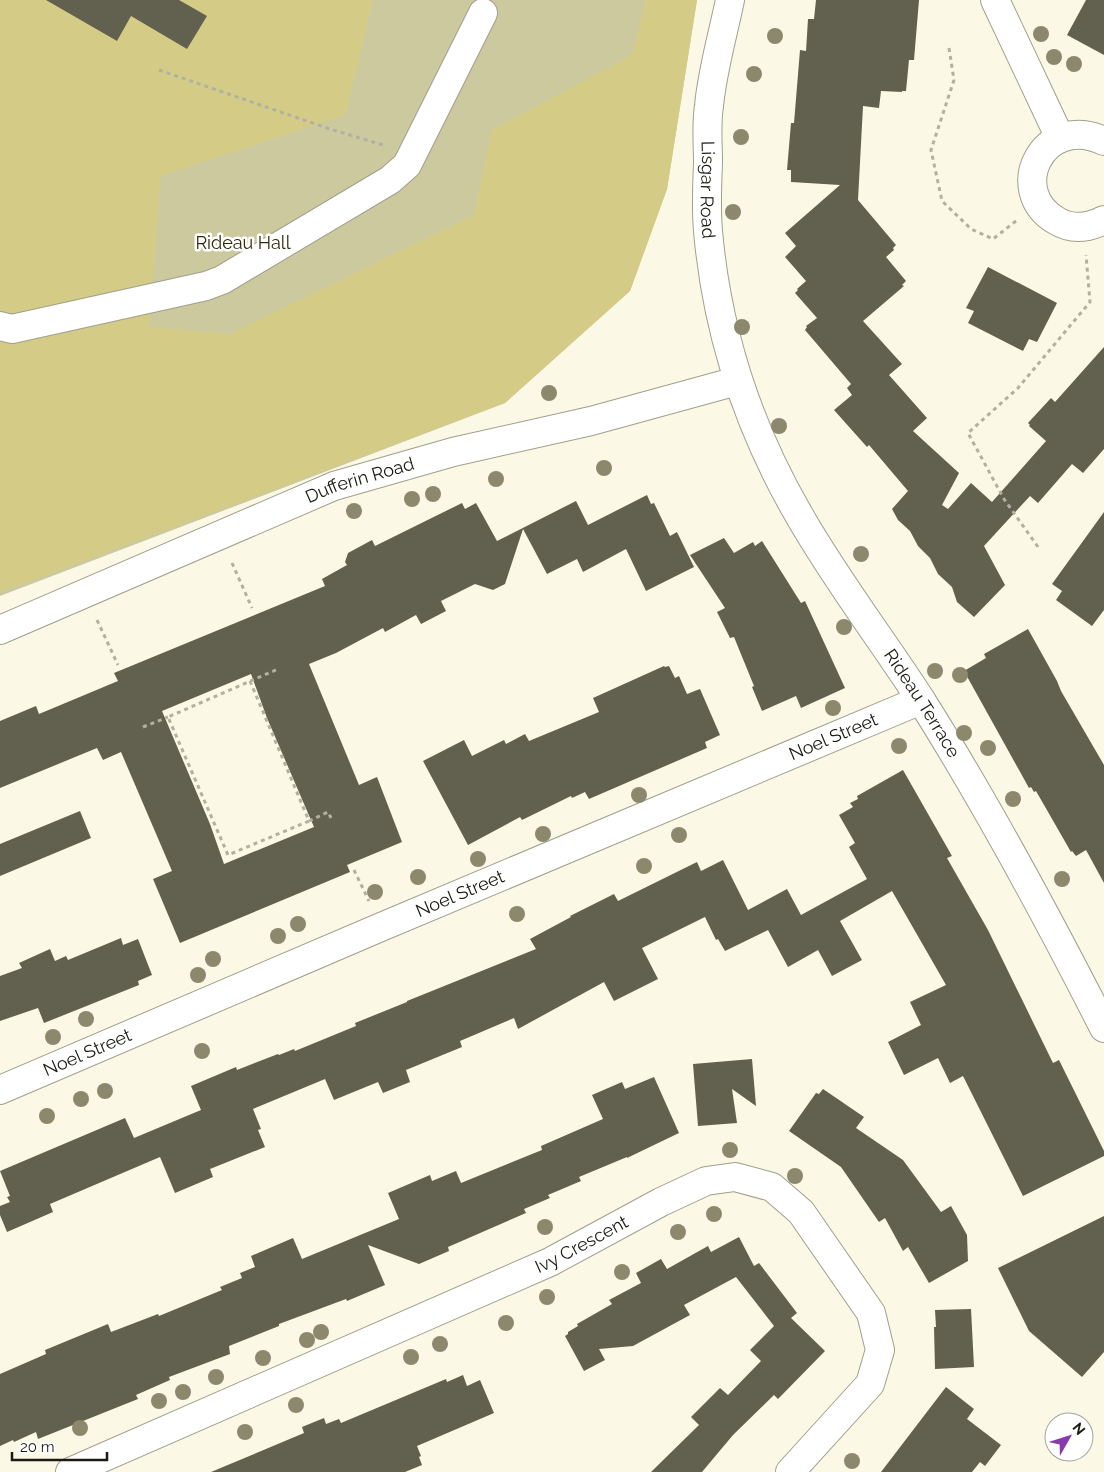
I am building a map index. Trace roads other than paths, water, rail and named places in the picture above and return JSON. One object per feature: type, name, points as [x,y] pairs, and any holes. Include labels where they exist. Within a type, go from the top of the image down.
[{"type":"street","name":"Lisgar Road","points":[[730,0],[708,106],[707,198],[708,229],[714,281],[737,381]]},
{"type":"street","points":[[995,0],[1060,138]]},
{"type":"street","points":[[0,326],[12,328],[206,286],[222,280],[390,180],[407,165],[483,13]]},
{"type":"street","points":[[1092,224],[1064,225],[1050,218],[1039,206],[1033,191],[1032,175],[1037,160],[1046,147],[1060,138],[1075,134],[1091,135],[1104,141]]},
{"type":"street","name":"Dufferin Road","points":[[0,630],[334,486],[453,452],[591,421],[737,381]]},
{"type":"street","name":"Rideau Terrace","points":[[737,381],[756,430],[798,513],[824,557],[921,700],[1000,832],[1101,1013]]},
{"type":"street","name":"Noel Street","points":[[0,1090],[381,927],[921,700]]},
{"type":"street","name":"Ivy Crescent","points":[[70,1472],[550,1262],[661,1202],[706,1181],[735,1177],[772,1187],[801,1212],[871,1313],[880,1350],[870,1384],[790,1472]]},
{"type":"park label","name":"Rideau Hall","points":[[243,243]]}]
